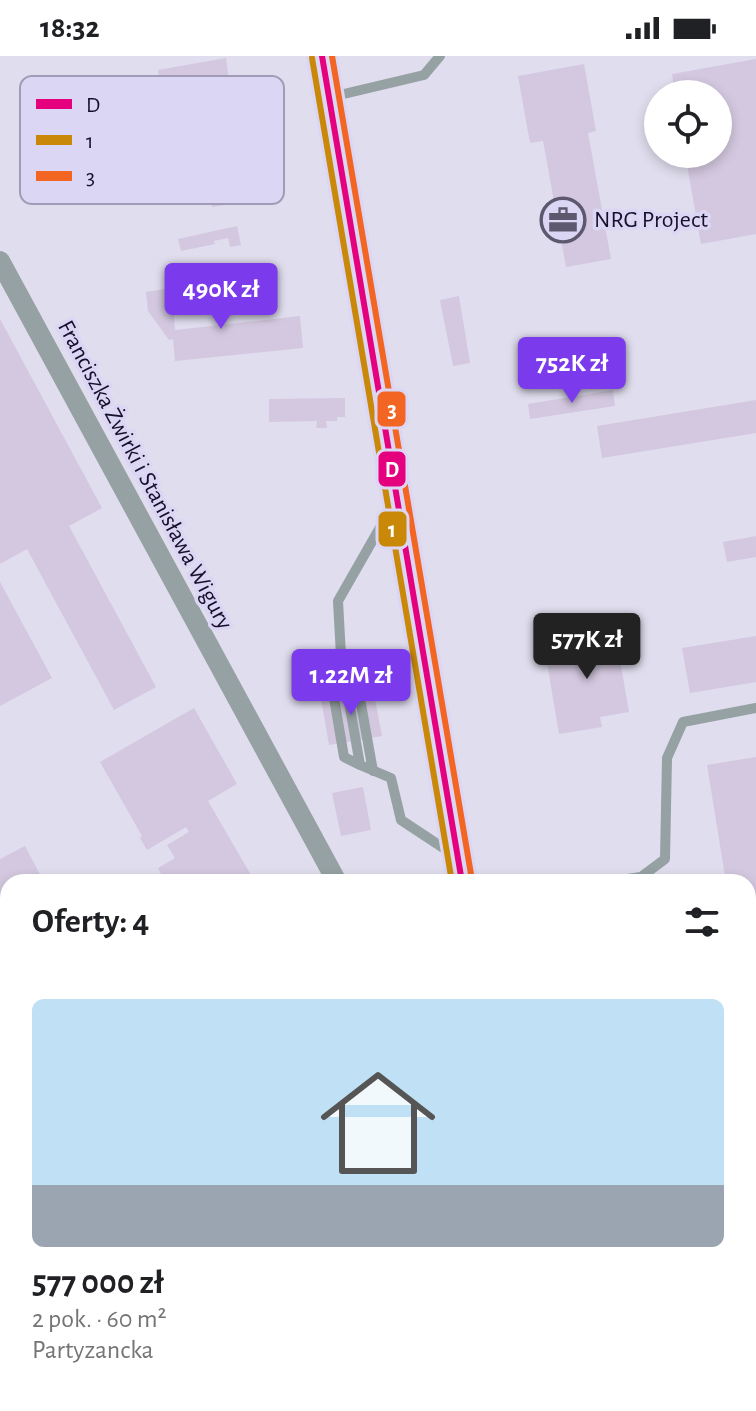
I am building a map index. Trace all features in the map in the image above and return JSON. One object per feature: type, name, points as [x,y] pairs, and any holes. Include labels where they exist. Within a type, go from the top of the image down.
[{"type":"main road","points":[[322,56],[460,870]]},
{"type":"street","name":"Franciszka Żwirki i Stanisława Wigury","points":[[0,261],[333,874]]},
{"type":"lane","points":[[329,98],[424,75],[440,56]]},
{"type":"lane","points":[[397,498],[338,601],[341,656],[360,765],[391,778],[401,820],[460,870]]},
{"type":"lane","points":[[341,656],[357,682],[373,771]]},
{"type":"lane","points":[[645,874],[665,859],[667,758],[683,722],[756,708]]},
{"type":"building","points":[[226,58],[228,76],[159,76],[158,70]]},
{"type":"building","points":[[756,59],[756,234],[701,244],[687,168],[732,168],[732,80],[673,80],[672,74]]},
{"type":"building","points":[[584,64],[596,131],[588,133],[611,259],[566,267],[543,141],[530,143],[518,76]]},
{"type":"building","points":[[237,226],[241,245],[230,247],[228,238],[181,251],[178,239]]},
{"type":"building","points":[[192,285],[194,301],[173,304],[175,330],[300,316],[303,348],[175,361],[173,339],[169,340],[148,311],[146,292]]},
{"type":"building","points":[[459,296],[470,363],[453,366],[440,300]]},
{"type":"building","points":[[0,319],[102,508],[69,526],[156,687],[114,710],[27,549],[0,564]]},
{"type":"building","points":[[613,390],[615,406],[530,419],[528,404]]},
{"type":"building","points":[[345,398],[345,417],[326,421],[327,428],[316,428],[317,421],[269,422],[269,399]]},
{"type":"building","points":[[756,400],[756,433],[602,458],[597,426]]},
{"type":"building","points":[[756,536],[756,557],[727,562],[723,542]]},
{"type":"building","points":[[0,582],[52,678],[0,706]]},
{"type":"building","points":[[614,625],[629,712],[600,717],[602,727],[559,734],[545,651],[586,645],[584,630]]},
{"type":"building","points":[[756,636],[756,682],[690,693],[682,648]]},
{"type":"building","points":[[373,689],[382,736],[329,745],[321,699]]},
{"type":"building","points":[[194,708],[237,784],[208,801],[250,874],[161,874],[158,868],[175,858],[167,845],[189,832],[186,827],[147,850],[100,762]]},
{"type":"building","points":[[756,757],[756,874],[725,874],[707,765]]},
{"type":"building","points":[[363,787],[371,830],[341,836],[332,793]]},
{"type":"building","points":[[25,846],[40,874],[0,874],[0,859]]},
{"type":"transit line","name":"D","points":[[322,56],[461,874]]},
{"type":"transit line","name":"3","points":[[332,56],[471,874]]},
{"type":"transit line","name":"1","points":[[312,58],[451,874]]},
{"type":"place","name":"NRG Project","points":[[563,220]]}]
